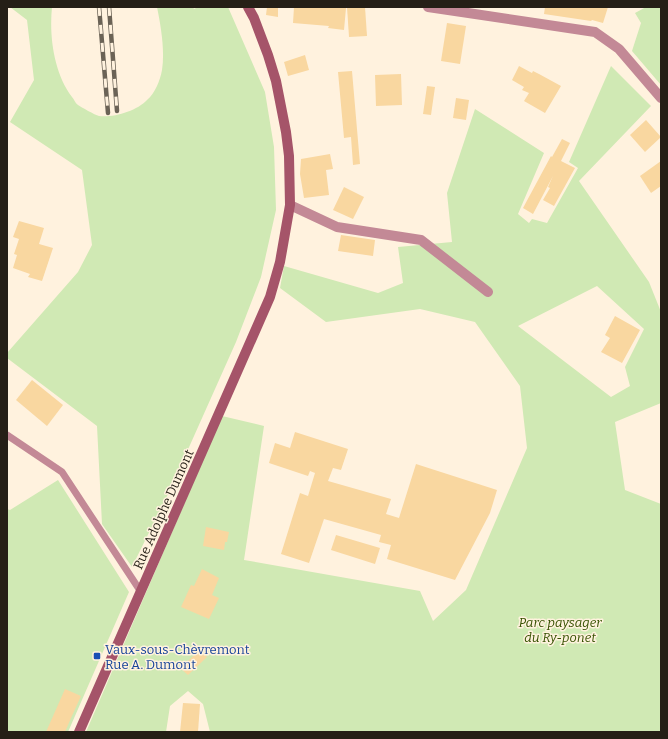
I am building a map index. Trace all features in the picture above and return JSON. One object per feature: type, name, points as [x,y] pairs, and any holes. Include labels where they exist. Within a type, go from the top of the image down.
[{"type":"main road","name":"Rue Adolphe Dumont","points":[[79,732],[270,297],[280,262],[290,205],[287,138],[276,81],[254,18],[248,7]]},
{"type":"street","points":[[428,7],[595,32],[619,49],[661,98]]},
{"type":"street","points":[[290,205],[338,227],[421,240],[488,292]]},
{"type":"lane","points":[[7,435],[62,472],[141,592]]},
{"type":"green space","points":[[10,7],[52,7],[52,42],[61,77],[77,104],[99,116],[118,115],[131,110],[143,104],[155,90],[161,74],[163,62],[163,47],[157,7],[193,7],[194,9],[198,7],[228,7],[265,92],[274,147],[276,210],[261,277],[236,342],[169,492],[132,567],[102,524],[97,426],[7,358],[7,353],[78,272],[92,245],[82,170],[10,122],[34,80],[27,20]]},
{"type":"green space","points":[[646,7],[661,7],[661,85],[632,51],[641,23],[635,13]]},
{"type":"green space","name":"Parc paysager du Ry-ponet","points":[[611,66],[651,106],[579,181],[649,282],[661,312],[661,403],[615,422],[625,490],[661,504],[661,732],[210,732],[203,704],[188,691],[170,706],[166,732],[86,732],[222,416],[264,426],[244,560],[420,591],[433,621],[466,590],[527,448],[520,386],[475,322],[420,309],[326,322],[280,288],[284,266],[378,293],[403,283],[398,247],[452,242],[447,193],[475,109],[544,153],[518,214],[529,223],[532,219],[547,223],[578,168],[569,162]],"holes":[[[597,286],[644,329],[625,367],[630,386],[611,397],[518,326]]]},
{"type":"green space","points":[[58,480],[129,592],[68,732],[7,732],[7,509],[10,510]]},
{"type":"building","points":[[267,7],[278,7],[278,17],[266,15]]},
{"type":"building","points":[[294,7],[346,8],[344,30],[328,28],[329,26],[293,23]]},
{"type":"building","points":[[347,7],[365,7],[367,36],[349,37]]},
{"type":"building","points":[[545,7],[608,7],[603,23],[592,20],[544,14]]},
{"type":"building","points":[[447,23],[466,26],[460,64],[441,61]]},
{"type":"building","points":[[305,55],[309,70],[288,76],[284,62]]},
{"type":"building","points":[[519,66],[532,73],[533,71],[561,86],[545,113],[524,101],[529,93],[522,90],[524,87],[512,80]]},
{"type":"building","points":[[352,71],[360,164],[353,165],[351,137],[344,138],[338,72]]},
{"type":"building","points":[[401,74],[402,105],[376,106],[375,75]]},
{"type":"building","points":[[427,86],[435,87],[431,115],[423,114]]},
{"type":"building","points":[[456,98],[469,100],[466,120],[453,118]]},
{"type":"building","points":[[646,120],[661,137],[645,152],[630,135]]},
{"type":"building","points":[[562,139],[570,143],[561,161],[575,168],[554,206],[543,200],[550,188],[548,187],[553,176],[533,214],[523,208],[551,156],[552,157]]},
{"type":"building","points":[[330,154],[333,169],[326,170],[329,195],[304,198],[300,174],[301,159]]},
{"type":"building","points":[[661,161],[661,186],[651,193],[640,176]]},
{"type":"building","points":[[344,187],[364,197],[353,219],[333,210]]},
{"type":"building","points":[[19,221],[44,228],[39,244],[53,248],[42,281],[28,277],[30,274],[13,268],[17,255],[14,254],[19,239],[13,237]]},
{"type":"building","points":[[341,235],[375,240],[373,256],[338,251]]},
{"type":"building","points":[[615,316],[640,330],[622,363],[601,352],[610,338],[605,335]]},
{"type":"building","points":[[32,380],[63,405],[47,426],[16,400]]},
{"type":"building","points":[[295,432],[348,449],[341,470],[333,468],[328,481],[391,499],[386,514],[399,518],[416,464],[497,490],[490,513],[455,580],[387,559],[391,545],[379,542],[381,535],[324,519],[309,563],[281,554],[300,493],[308,496],[315,473],[310,471],[308,476],[269,463],[275,443],[290,448]]},
{"type":"building","points":[[206,527],[229,532],[224,550],[203,546]]},
{"type":"building","points":[[336,535],[380,548],[375,564],[331,550]]},
{"type":"building","points":[[202,569],[219,578],[212,595],[219,598],[209,619],[181,607],[191,585],[194,586]]},
{"type":"building","points":[[200,650],[207,657],[188,675],[180,668]]},
{"type":"building","points":[[65,689],[81,696],[65,732],[46,732]]},
{"type":"building","points":[[183,703],[200,704],[198,732],[180,732]]},
{"type":"railway","points":[[99,7],[108,113]]},
{"type":"railway","points":[[109,7],[117,111]]},
{"type":"place","name":"Vaux-sous-Chèvremont Rue A. Dumont","points":[[97,656]]}]
